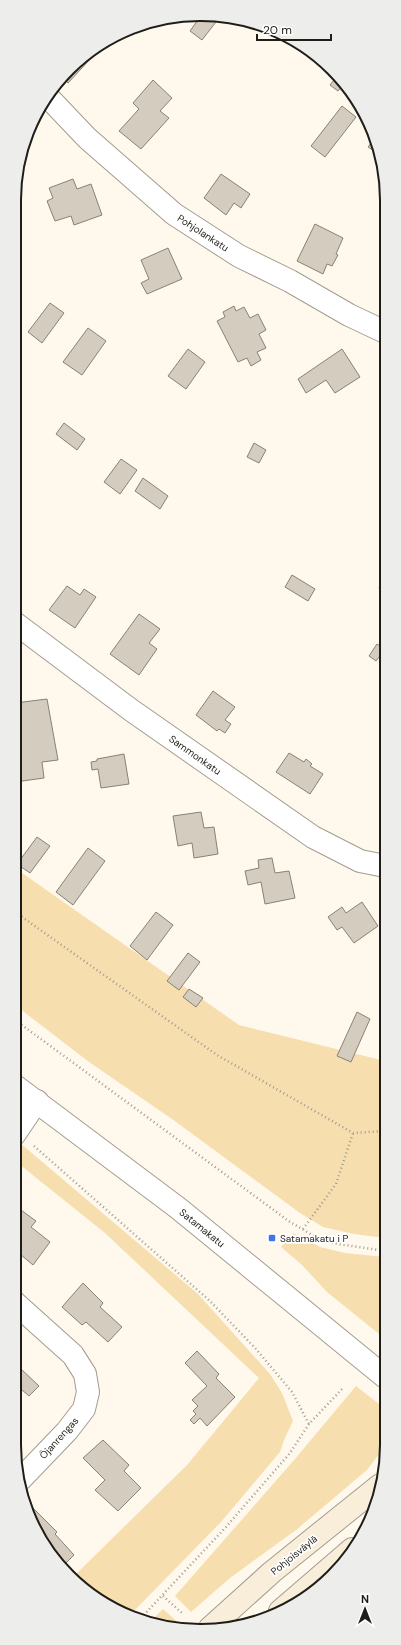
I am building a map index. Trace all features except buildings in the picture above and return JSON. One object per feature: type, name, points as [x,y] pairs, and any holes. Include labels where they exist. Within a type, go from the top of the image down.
[{"type":"main road","name":"Pohjoisväylä","points":[[215,1624],[272,1572],[374,1490]]},
{"type":"main road","points":[[299,1595],[330,1568]]},
{"type":"street","name":"Pohjolankatu","points":[[51,101],[87,138],[174,214],[239,256],[349,315],[380,330]]},
{"type":"street","name":"Sammonkatu","points":[[21,627],[131,710],[313,837],[360,861],[380,865]]},
{"type":"street","name":"Satamakatu","points":[[21,1090],[178,1208],[380,1373]]},
{"type":"street","points":[[21,1125],[37,1101]]},
{"type":"street","name":"Öjanrengas","points":[[21,1308],[73,1355],[86,1374],[88,1392],[84,1409],[72,1425],[24,1476]]},
{"type":"path","points":[[21,916],[217,1055],[353,1133],[380,1131]]},
{"type":"path","points":[[21,1025],[290,1222],[314,1236],[332,1243],[380,1250]]},
{"type":"path","points":[[303,1229],[336,1184],[353,1133]]},
{"type":"path","points":[[21,1137],[210,1302],[256,1349],[292,1392],[309,1424]]},
{"type":"path","points":[[145,1615],[290,1453],[309,1424],[343,1388]]},
{"type":"path","points":[[163,1596],[182,1613]]},
{"type":"shaded area","points":[[21,872],[239,1025],[380,1060],[380,1237],[354,1234],[323,1227],[300,1213],[172,1119],[89,1062],[21,1010]]},
{"type":"shaded area","points":[[21,1144],[198,1294],[270,1374],[282,1393],[293,1421],[280,1452],[221,1522],[134,1611],[101,1594],[77,1574],[187,1465],[259,1378],[105,1233],[21,1166]]},
{"type":"shaded area","points":[[293,1233],[320,1247],[345,1253],[380,1256],[379,1334],[327,1292],[302,1265],[281,1247]]},
{"type":"shaded area","points":[[356,1386],[379,1404],[380,1453],[367,1470],[296,1530],[230,1578],[191,1612],[175,1596],[295,1459]]},
{"type":"shaded area","points":[[163,1609],[178,1622],[165,1621],[154,1618]]},
{"type":"place","name":"Satamakatu i P","points":[[272,1238]]}]
